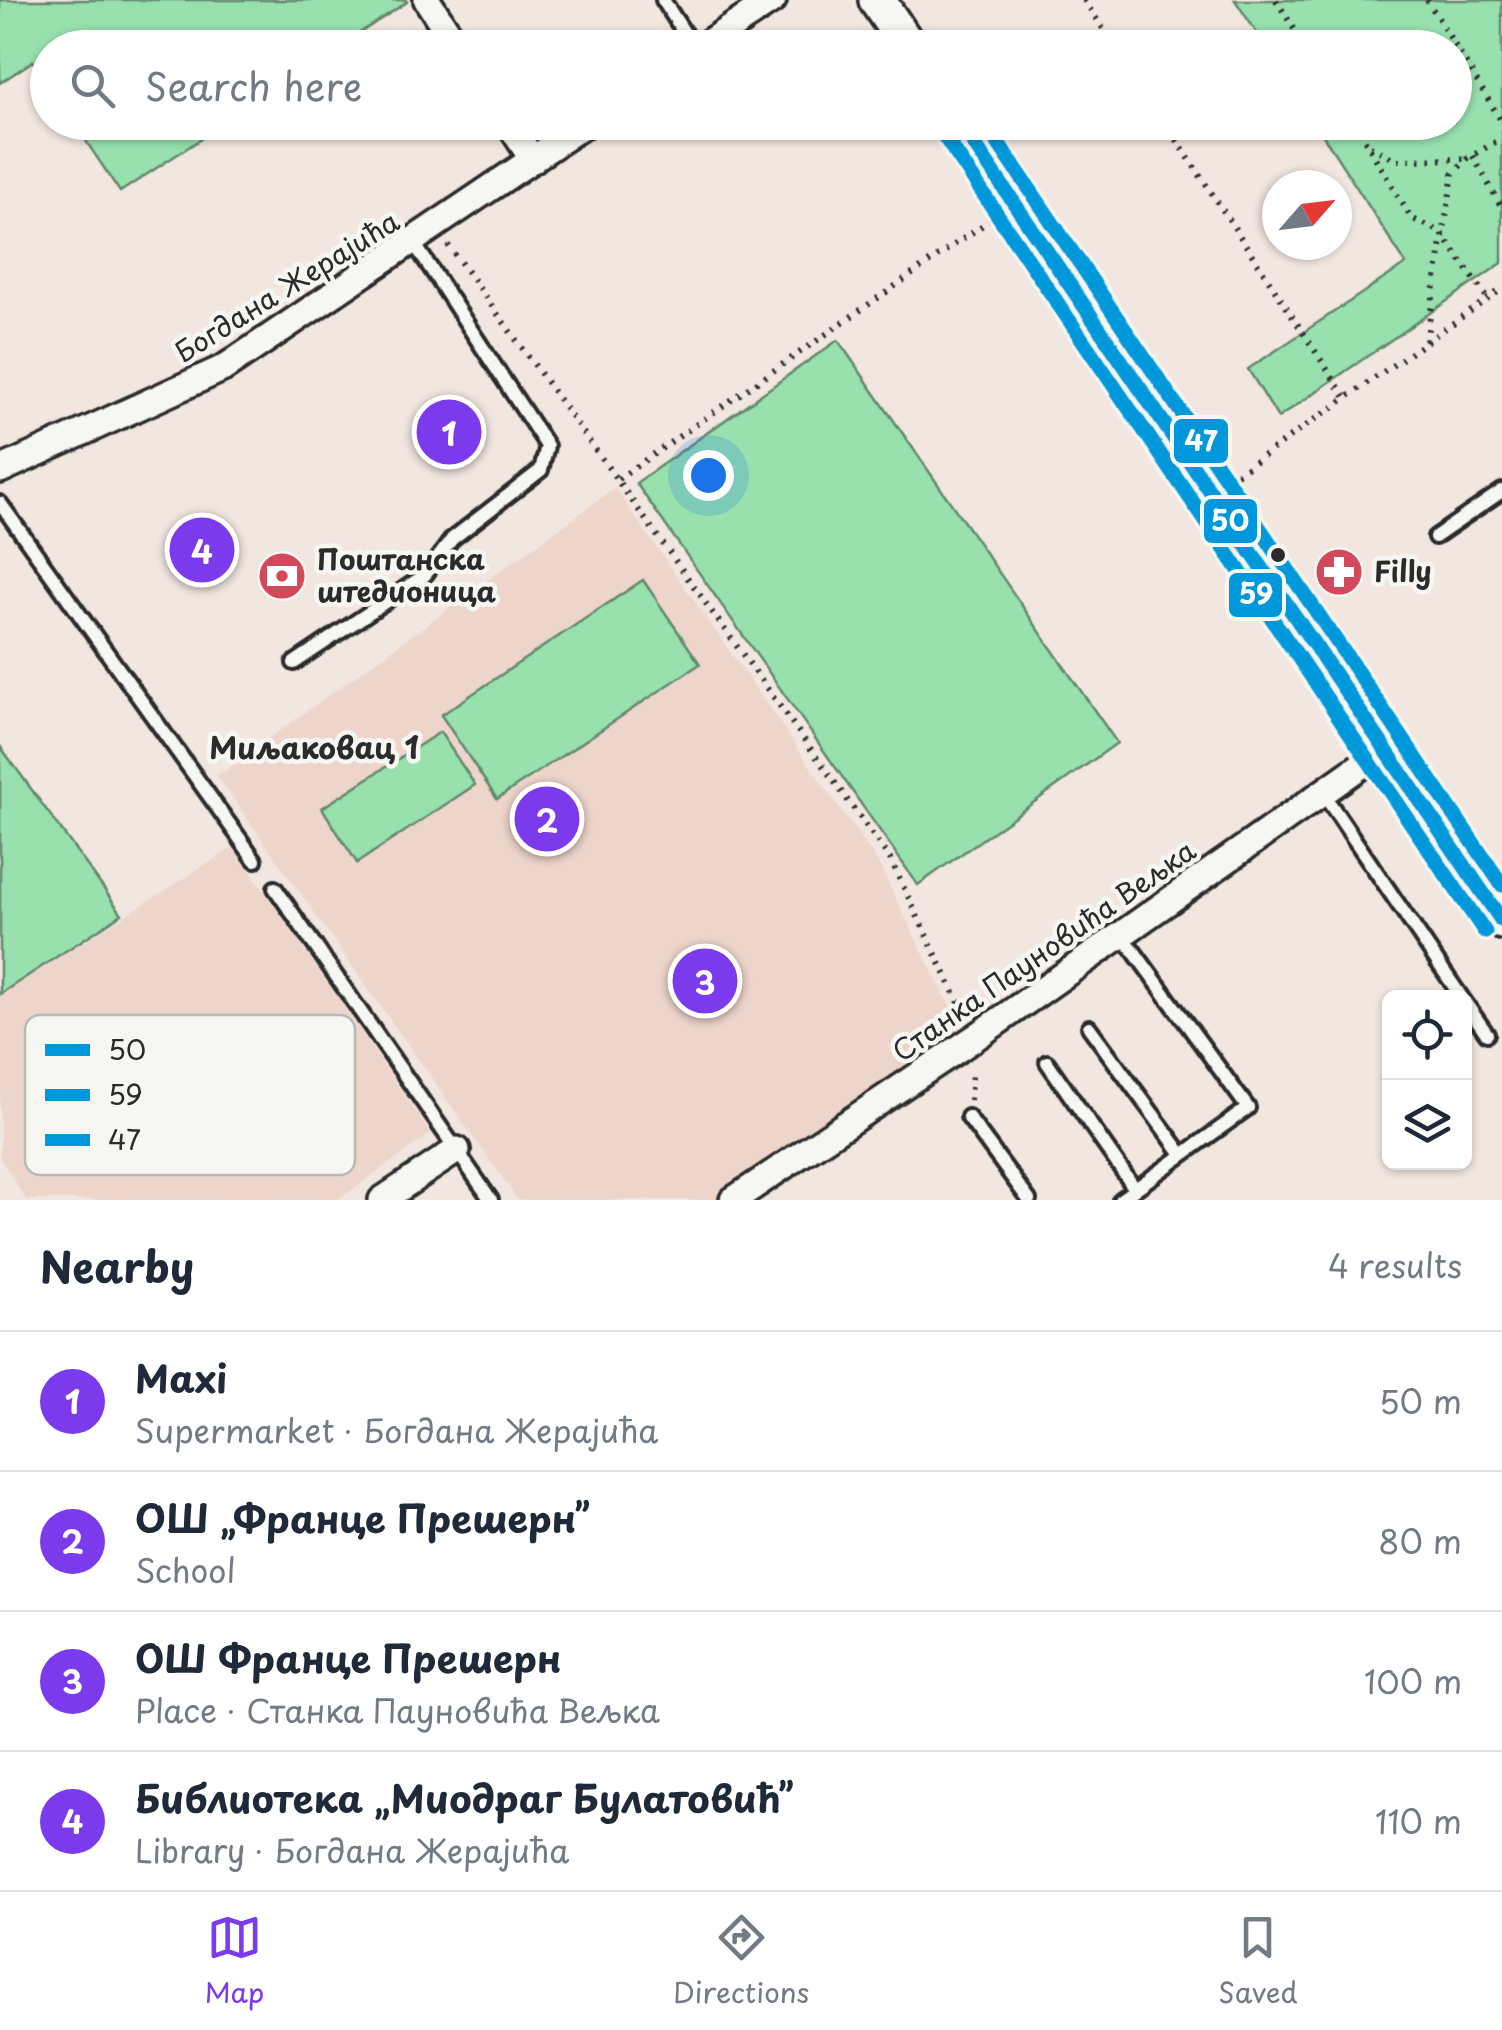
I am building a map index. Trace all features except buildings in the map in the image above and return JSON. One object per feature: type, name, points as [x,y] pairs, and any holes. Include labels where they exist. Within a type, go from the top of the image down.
[{"type":"main road","points":[[877,0],[897,30]]},
{"type":"main road","points":[[971,140],[1502,921]]},
{"type":"street","points":[[427,0],[446,30]]},
{"type":"street","points":[[726,30],[773,0]]},
{"type":"street","points":[[519,140],[532,160]]},
{"type":"street","name":"Богдана Жерајића","points":[[0,470],[224,368],[561,140]]},
{"type":"street","name":"Станка Пауновића Вељка","points":[[733,1200],[1122,936],[1386,748]]},
{"type":"street","points":[[382,1200],[456,1150]]},
{"type":"lane","points":[[663,0],[684,30]]},
{"type":"lane","points":[[294,664],[425,575],[452,539],[541,470],[547,446],[424,236]]},
{"type":"lane","points":[[1435,536],[1502,491]]},
{"type":"lane","points":[[0,503],[255,860]]},
{"type":"lane","points":[[1322,792],[1457,990]]},
{"type":"lane","points":[[274,888],[491,1200]]},
{"type":"lane","points":[[1120,1200],[1248,1108],[1122,936]]},
{"type":"lane","points":[[1472,1012],[1487,1034]]},
{"type":"lane","points":[[1089,1026],[1182,1154]]},
{"type":"lane","points":[[1047,1062],[1136,1189]]},
{"type":"lane","points":[[968,1116],[1029,1200]]},
{"type":"path","points":[[1084,0],[1104,30]]},
{"type":"path","points":[[1276,0],[1295,30]]},
{"type":"path","points":[[1427,0],[1445,30]]},
{"type":"path","points":[[1472,73],[1502,122]]},
{"type":"path","points":[[1426,342],[1453,174],[1470,157],[1502,138]]},
{"type":"path","points":[[1177,140],[1346,398]]},
{"type":"path","points":[[1365,140],[1411,218],[1441,232],[1488,299]]},
{"type":"path","points":[[1369,146],[1396,160],[1470,157]]},
{"type":"path","points":[[1470,157],[1502,208]]},
{"type":"path","points":[[618,479],[1014,204]]},
{"type":"path","points":[[424,236],[618,479],[890,858],[976,1037]]},
{"type":"path","points":[[1251,464],[1502,289]]},
{"type":"shaded area","points":[[615,488],[877,861],[968,1042],[721,1200],[518,1200],[217,776]]},
{"type":"shaded area","points":[[234,847],[349,1015],[25,1015],[25,1175],[355,1175],[355,1023],[431,1134],[338,1200],[26,1200],[0,1158],[0,994]]},
{"type":"green space","points":[[0,0],[407,2],[364,30],[30,30],[30,63],[0,83]]},
{"type":"green space","points":[[1235,0],[1502,0],[1502,263],[1278,418],[1248,369],[1406,264],[1352,180],[1352,170],[1345,170],[1326,140],[1472,140],[1472,30],[1255,30]]},
{"type":"green space","points":[[85,140],[199,140],[120,192]]},
{"type":"green space","points":[[838,340],[1117,743],[918,885],[636,483]]},
{"type":"green space","points":[[643,580],[700,664],[497,799],[441,715]]},
{"type":"green space","points":[[440,732],[475,785],[357,863],[322,808]]},
{"type":"green space","points":[[0,746],[122,914],[0,994]]},
{"type":"transit line","name":"59","points":[[947,140],[1485,932]]},
{"type":"transit line","name":"50","points":[[971,140],[1502,921]]},
{"type":"transit line","name":"47","points":[[996,140],[1502,885]]},
{"type":"place","name":"Maxi","points":[[449,432]]},
{"type":"place","name":"Библиотека „Миодраг Булатовић”","points":[[202,550]]},
{"type":"place","name":"Filly","points":[[1339,572]]},
{"type":"place","name":"Поштанска штедионица","points":[[282,576]]},
{"type":"place","name":"ОШ „Франце Прешерн”","points":[[547,819]]},
{"type":"place","name":"ОШ Франце Прешерн","points":[[705,981]]},
{"type":"district","name":"Миљаковац 1","points":[[314,749]]}]
